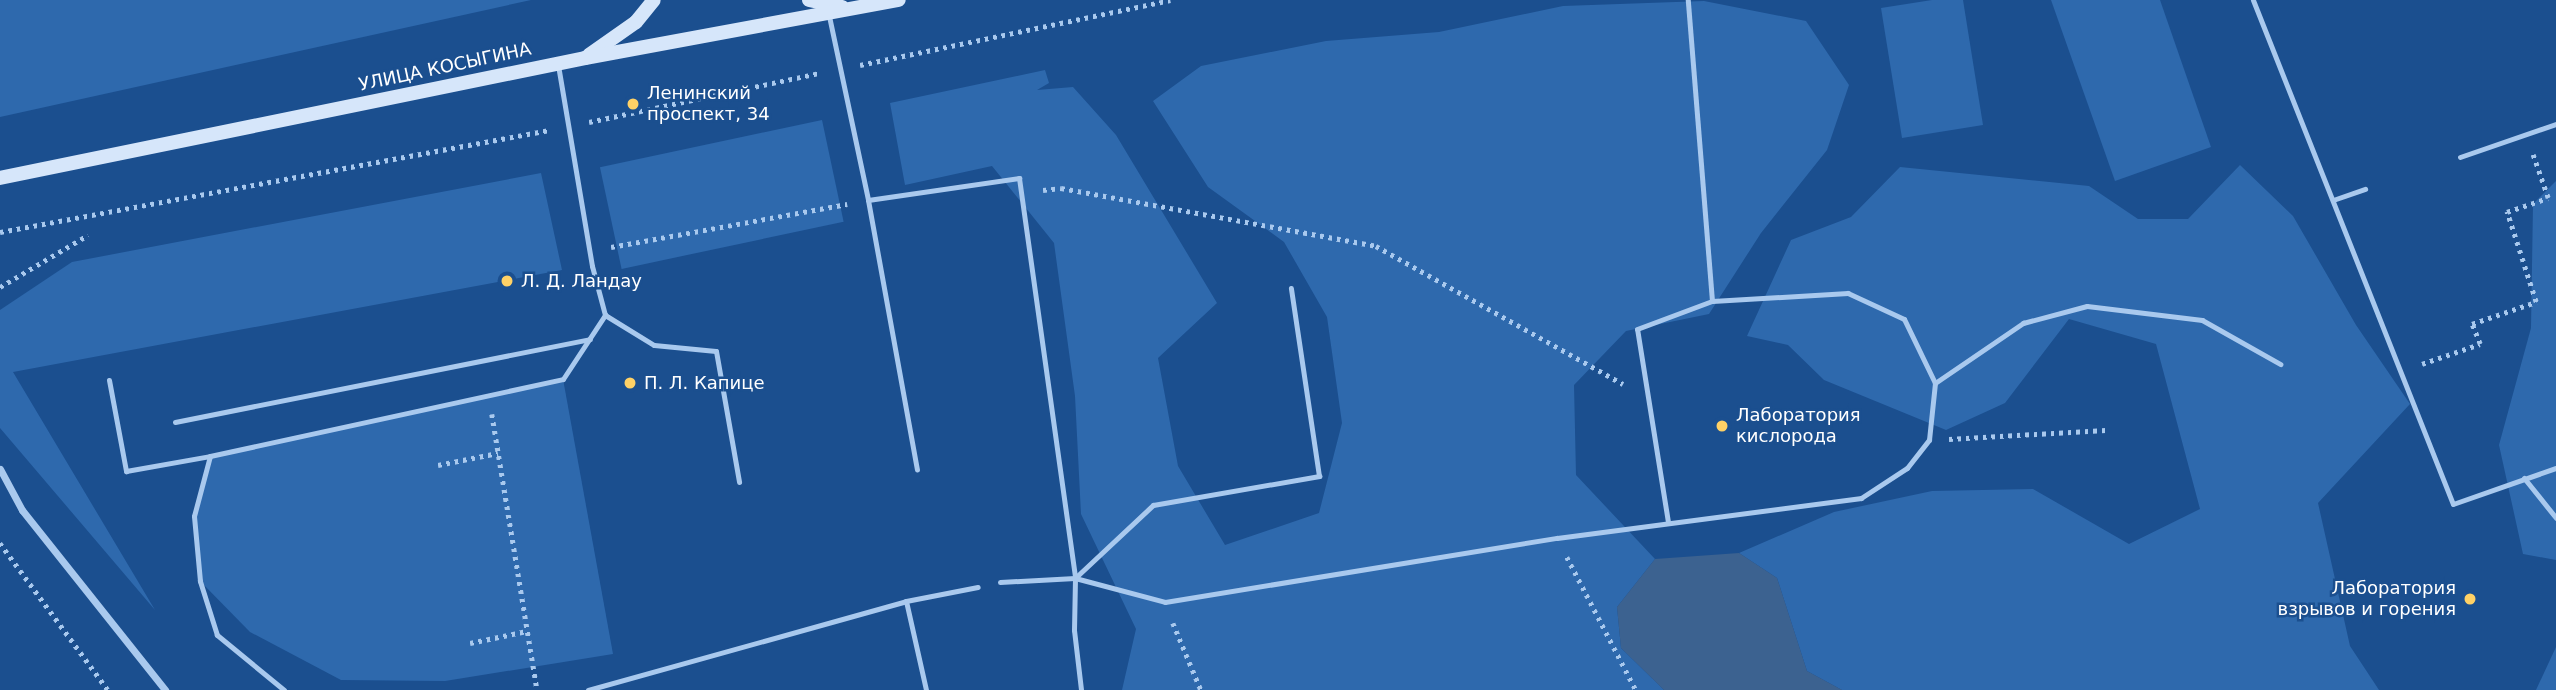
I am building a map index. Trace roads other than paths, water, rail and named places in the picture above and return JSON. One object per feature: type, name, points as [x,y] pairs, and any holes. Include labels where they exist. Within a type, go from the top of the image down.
[{"type":"main road","points":[[585,58],[635,22],[654,0]]},
{"type":"main road","points":[[809,0],[853,8]]},
{"type":"main road","name":"УЛИЦА КОСЫГИНА","points":[[0,178],[585,58],[899,0]]},
{"type":"street","points":[[0,469],[22,510],[165,690]]},
{"type":"lane","points":[[1688,0],[1712,301]]},
{"type":"lane","points":[[2253,0],[2453,504],[2556,468]]},
{"type":"lane","points":[[828,14],[868,200],[917,470]]},
{"type":"lane","points":[[558,64],[589,251],[605,315],[654,345],[716,351],[739,482]]},
{"type":"lane","points":[[2460,157],[2556,124]]},
{"type":"lane","points":[[868,200],[1019,178],[1075,578],[1074,631],[1081,690]]},
{"type":"lane","points":[[2333,200],[2365,189]]},
{"type":"lane","points":[[1075,578],[1153,505],[1319,476],[1291,288]]},
{"type":"lane","points":[[1000,582],[1075,578],[1164,602],[1558,538],[1861,498],[1907,468],[1929,440],[1936,383],[1904,319],[1847,293],[1712,301],[1637,329],[1668,522]]},
{"type":"lane","points":[[1936,383],[2023,323],[2087,306],[2202,320],[2280,364]]},
{"type":"lane","points":[[109,380],[126,471],[210,456],[564,379],[605,315]]},
{"type":"lane","points":[[175,422],[590,339]]},
{"type":"lane","points":[[210,456],[194,516],[200,581],[216,635],[284,690]]},
{"type":"lane","points":[[2524,478],[2556,518]]},
{"type":"lane","points":[[588,690],[906,601],[978,587]]},
{"type":"lane","points":[[906,601],[926,690]]},
{"type":"place","name":"Ленинский проспект, 34","points":[[633,104]]},
{"type":"place","name":"Л. Д. Ландау","points":[[507,281]]},
{"type":"place","name":"П. Л. Капице","points":[[630,383]]},
{"type":"place","name":"Лаборатория кислорода","points":[[1722,426]]},
{"type":"place","name":"Лаборатория взрывов и горения","points":[[2470,599]]}]
